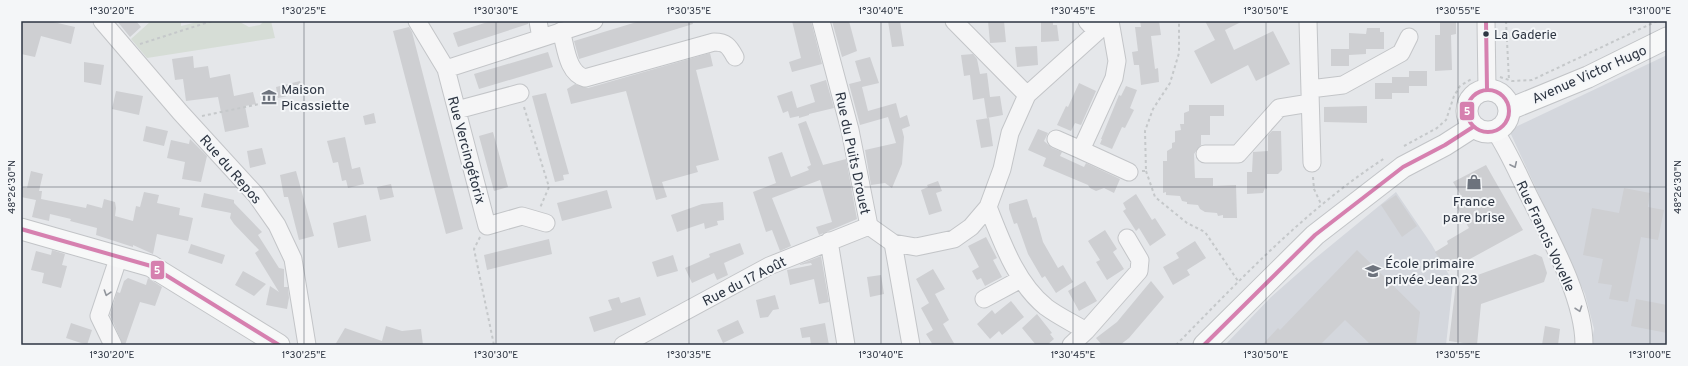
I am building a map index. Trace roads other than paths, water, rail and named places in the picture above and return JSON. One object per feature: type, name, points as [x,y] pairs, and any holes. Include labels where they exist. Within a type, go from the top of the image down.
[{"type":"main road","name":"Avenue Victor Hugo","points":[[1510,109],[1588,77],[1667,38]]},
{"type":"main road","points":[[1487,90],[1500,93],[1505,98],[1510,109],[1505,124],[1495,131],[1483,132],[1473,127],[1468,120],[1467,106],[1474,95],[1487,90]]},
{"type":"main road","points":[[1204,345],[1315,235],[1403,167],[1445,145],[1473,127]]},
{"type":"main road","points":[[21,229],[151,266],[279,345]]},
{"type":"street","name":"Rue du Repos","points":[[102,21],[186,119],[256,195],[277,225],[293,260],[307,345]]},
{"type":"street","name":"Rue Vercingétorix","points":[[417,21],[446,70],[487,226],[522,216],[540,221]]},
{"type":"street","points":[[538,21],[541,38]]},
{"type":"street","points":[[446,70],[594,21]]},
{"type":"street","name":"Rue du Puits Drouet","points":[[821,21],[850,130],[869,226],[892,243]]},
{"type":"street","points":[[954,21],[1027,95]]},
{"type":"street","points":[[1308,21],[1312,162]]},
{"type":"street","points":[[1486,21],[1487,90]]},
{"type":"street","points":[[911,345],[892,243],[916,247],[954,239],[971,227],[988,207],[1002,168],[1010,133],[1027,95],[1101,24],[1117,61],[1114,78],[1081,150]]},
{"type":"street","points":[[561,31],[572,70],[577,76],[585,78],[714,42],[724,42],[730,46],[735,57]]},
{"type":"street","points":[[1205,154],[1238,154],[1279,108],[1342,85],[1401,53],[1409,37]]},
{"type":"street","points":[[457,110],[520,93]]},
{"type":"street","name":"Rue Francis Vovelle","points":[[1495,131],[1505,146],[1548,235],[1573,292],[1581,316],[1584,345]]},
{"type":"street","points":[[1056,139],[1137,171]]},
{"type":"street","points":[[988,207],[1006,250],[1021,280],[1046,307],[1086,331]]},
{"type":"street","name":"Rue du 17 Août","points":[[624,345],[769,266],[869,226]]},
{"type":"street","points":[[1071,345],[1086,331],[1139,271],[1140,260],[1127,238]]},
{"type":"street","points":[[830,241],[846,345]]},
{"type":"street","points":[[113,345],[100,316],[119,256]]},
{"type":"street","points":[[984,299],[1021,280]]},
{"type":"place","name":"La Gaderie","points":[[1486,34]]},
{"type":"place","name":"Maison Picassiette","points":[[269,97]]},
{"type":"place","name":"France pare brise","points":[[1474,182]]},
{"type":"place","name":"École primaire privée Jean 23","points":[[1373,271]]}]
